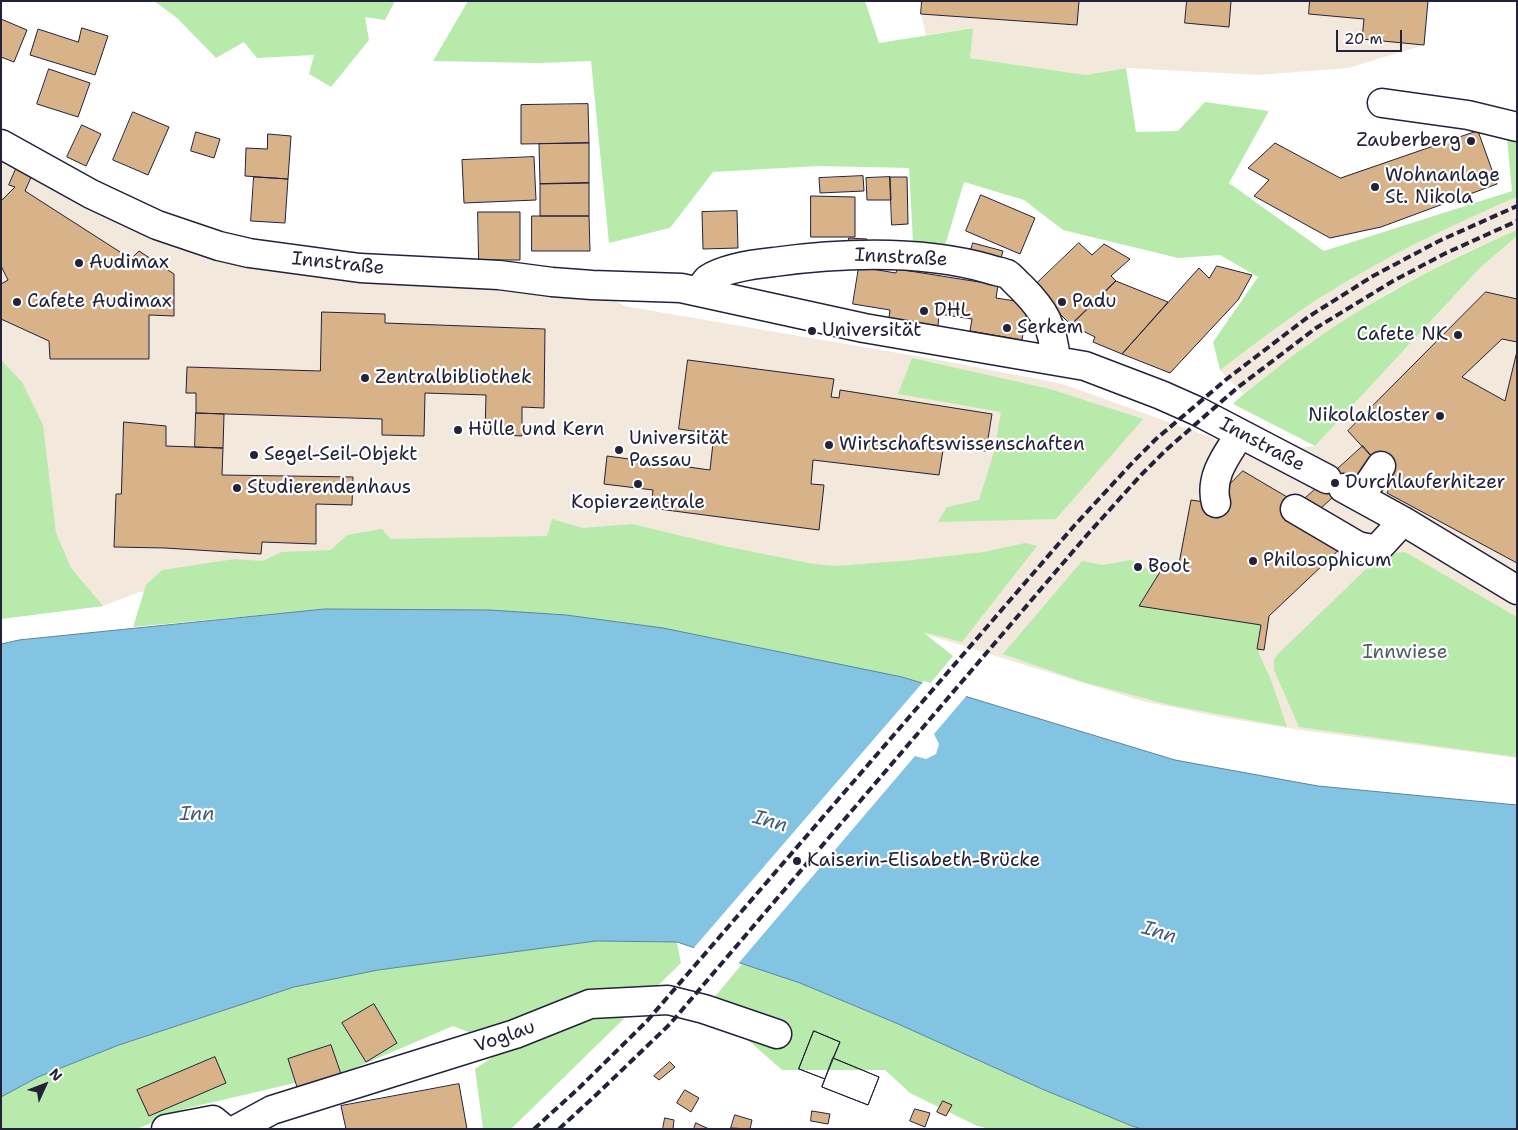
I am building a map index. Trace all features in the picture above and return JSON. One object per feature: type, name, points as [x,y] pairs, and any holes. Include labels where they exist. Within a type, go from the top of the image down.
[{"type":"street","points":[[1382,103],[1468,115],[1517,127]]},
{"type":"street","name":"Innstraße","points":[[1,144],[91,194],[157,225],[226,248],[360,268],[499,275],[592,285],[681,288],[864,328],[1085,366],[1198,410],[1402,521],[1517,590]]},
{"type":"street","name":"Innstraße","points":[[699,291],[707,280],[748,265],[819,256],[873,255],[936,258],[966,263],[1007,274],[1032,299],[1045,317],[1054,337],[1056,360]]},
{"type":"street","points":[[1216,503],[1214,484],[1216,473],[1240,434]]},
{"type":"street","points":[[1343,488],[1381,466]]},
{"type":"street","points":[[1294,509],[1358,546],[1374,549],[1386,540],[1402,521]]},
{"type":"street","name":"Voglau","points":[[237,1129],[272,1110],[516,1034],[590,1004],[668,1000],[704,1009],[777,1034]]},
{"type":"street","points":[[166,1129],[213,1120],[224,1129]]},
{"type":"shaded area","points":[[922,1],[1428,1],[1424,45],[1348,68],[1259,75],[1126,68],[1086,75],[970,58],[972,28],[926,35],[921,14]]},
{"type":"shaded area","name":"Universität Passau","points":[[1,145],[195,239],[592,285],[624,306],[939,360],[1063,384],[1213,438],[1244,455],[1315,446],[1480,268],[1517,236],[1517,758],[1301,730],[1225,718],[1142,701],[908,629],[341,581],[139,592],[103,606],[1,619]]},
{"type":"shaded area","points":[[1517,197],[1517,230],[1469,251],[1389,292],[1308,344],[1243,394],[1220,370],[1287,319],[1368,268],[1452,225]]},
{"type":"green space","points":[[154,1],[395,1],[385,20],[365,17],[369,40],[331,87],[309,74],[314,55],[257,58],[244,42],[216,58],[177,18]]},
{"type":"green space","points":[[468,1],[865,1],[879,43],[973,28],[970,58],[1086,75],[1126,68],[1136,132],[1178,131],[1205,102],[1269,111],[1229,183],[1324,251],[1512,191],[1507,139],[1517,140],[1517,197],[1421,241],[1351,279],[1300,311],[1220,370],[1213,342],[1258,277],[1220,255],[1178,258],[1063,230],[1024,200],[964,182],[945,246],[913,241],[909,168],[819,166],[713,172],[670,228],[609,243],[591,61],[538,63],[433,61]]},
{"type":"green space","points":[[1517,230],[1517,236],[1480,268],[1315,446],[1233,404],[1257,383],[1310,343],[1367,306],[1425,273]]},
{"type":"green space","points":[[912,358],[1050,389],[1143,419],[1056,519],[938,522],[947,507],[979,500],[994,452],[1001,412],[898,394]]},
{"type":"green space","points":[[1,360],[22,382],[43,425],[56,533],[71,568],[103,606],[1,619]]},
{"type":"green space","points":[[552,519],[583,528],[632,524],[724,546],[814,564],[837,566],[983,552],[1025,543],[1037,546],[962,642],[923,632],[953,656],[929,685],[902,677],[663,628],[566,615],[490,610],[325,609],[133,627],[146,585],[162,570],[235,559],[262,561],[282,552],[331,550],[347,535],[382,529],[390,539],[547,536]]},
{"type":"green space","name":"Innwiese","points":[[1405,552],[1517,617],[1517,757],[1299,727],[1274,670],[1274,659],[1365,570],[1394,553]]},
{"type":"green space","points":[[1131,560],[1158,575],[1139,606],[1261,625],[1257,649],[1271,680],[1287,727],[1170,705],[1083,682],[1003,654],[1082,561],[1103,565]]},
{"type":"green space","points":[[596,941],[677,942],[681,963],[511,1129],[483,1129],[475,1069],[507,1047],[453,1026],[350,1070],[184,1109],[137,1129],[1,1129],[1,1097],[38,1077],[119,1045],[294,987],[378,970]]},
{"type":"green space","points":[[742,964],[800,983],[896,1023],[1042,1089],[1142,1129],[990,1129],[977,1126],[910,1093],[885,1070],[782,1070],[708,1005]]},
{"type":"water","name":"Inn","points":[[325,609],[490,610],[566,615],[663,628],[902,677],[1175,760],[1318,786],[1517,805],[1517,1129],[1142,1129],[1042,1089],[896,1023],[800,983],[677,942],[596,941],[378,970],[294,987],[119,1045],[38,1077],[1,1097],[1,644],[19,640]]},
{"type":"pier","points":[[924,681],[968,694],[934,734],[939,744],[936,754],[926,759],[915,756],[737,965],[692,950]]},
{"type":"building","points":[[922,1],[1079,1],[1077,25],[921,14]]},
{"type":"building","points":[[1187,1],[1231,1],[1229,27],[1185,23]]},
{"type":"building","points":[[1310,1],[1428,1],[1424,45],[1362,39],[1364,19],[1309,14]]},
{"type":"building","points":[[1,19],[27,30],[14,62],[1,57]]},
{"type":"building","points":[[82,28],[108,36],[95,75],[30,55],[38,29],[78,42]]},
{"type":"building","points":[[49,69],[90,83],[78,117],[37,104]]},
{"type":"building","points":[[588,104],[589,143],[521,144],[521,105]]},
{"type":"building","points":[[133,112],[169,127],[148,175],[113,160]]},
{"type":"building","points":[[82,125],[101,134],[86,166],[67,157]]},
{"type":"building","name":"Wohnanlage St. Nikola","points":[[1478,131],[1497,184],[1381,227],[1330,238],[1254,196],[1269,180],[1248,168],[1275,143],[1340,178]]},
{"type":"building","points":[[196,132],[220,139],[214,158],[191,151]]},
{"type":"building","points":[[268,134],[291,136],[288,179],[245,176],[246,148],[267,149]]},
{"type":"building","points":[[589,143],[589,183],[540,184],[539,144]]},
{"type":"building","points":[[534,157],[536,200],[464,203],[462,160]]},
{"type":"building","name":"Audimax","points":[[16,169],[32,175],[25,191],[131,259],[139,251],[174,274],[174,316],[149,315],[149,359],[50,359],[49,341],[1,319],[1,284],[8,280],[1,266],[1,201],[15,187],[9,185]]},
{"type":"building","points":[[863,176],[864,191],[820,193],[819,178]]},
{"type":"building","points":[[254,177],[288,179],[285,223],[251,221]]},
{"type":"building","points":[[890,177],[907,177],[908,224],[892,225]]},
{"type":"building","points":[[890,177],[891,200],[867,200],[866,178]]},
{"type":"building","points":[[589,183],[589,216],[540,216],[540,184]]},
{"type":"building","points":[[981,195],[1035,218],[1020,254],[966,231]]},
{"type":"building","points":[[811,196],[855,197],[855,237],[811,237]]},
{"type":"building","points":[[737,211],[738,248],[703,249],[702,212]]},
{"type":"building","points":[[478,212],[520,212],[520,260],[479,260]]},
{"type":"building","points":[[532,216],[589,216],[590,251],[532,251]]},
{"type":"building","points":[[849,238],[867,239],[866,249],[849,248]]},
{"type":"building","points":[[973,243],[1003,251],[1000,262],[970,254]]},
{"type":"building","points":[[1079,243],[1092,255],[1104,244],[1130,259],[1111,276],[1116,281],[1071,325],[1033,287]]},
{"type":"building","points":[[1217,266],[1252,275],[1238,300],[1170,373],[1122,354],[1199,268],[1209,278]]},
{"type":"building","points":[[859,267],[896,273],[897,269],[998,285],[996,298],[1028,303],[1022,340],[970,331],[972,319],[939,314],[938,326],[889,318],[890,310],[853,304]]},
{"type":"building","points":[[1116,281],[1168,302],[1122,354],[1093,342],[1095,337],[1071,325]]},
{"type":"building","name":"Nikolakloster","points":[[1486,292],[1517,299],[1517,342],[1502,339],[1462,377],[1505,401],[1517,351],[1517,563],[1387,493],[1393,480],[1348,431]]},
{"type":"building","name":"Zentralbibliothek","points":[[322,312],[385,314],[385,323],[545,329],[544,408],[522,407],[522,436],[485,434],[486,395],[425,393],[424,436],[382,435],[382,419],[196,413],[196,393],[186,393],[187,367],[320,371]]},
{"type":"building","name":"Wirtschaftswissenschaften","points":[[688,360],[834,379],[831,397],[839,398],[840,390],[992,414],[986,451],[944,444],[939,475],[813,460],[811,484],[824,485],[819,530],[651,508],[653,490],[604,484],[607,456],[710,470],[714,434],[679,429]]},
{"type":"building","points":[[196,413],[224,414],[223,448],[195,447]]},
{"type":"building","name":"Studierendenhaus","points":[[124,422],[166,426],[166,446],[223,448],[222,475],[353,477],[352,505],[316,504],[316,544],[262,542],[261,554],[114,547],[116,494],[121,494]]},
{"type":"building","name":"Durchlauferhitzer","points":[[1363,446],[1374,459],[1306,522],[1299,504]]},
{"type":"building","name":"Philosophicum","points":[[1243,471],[1299,504],[1345,544],[1269,616],[1264,650],[1257,649],[1261,625],[1139,606],[1163,567],[1178,569],[1191,500],[1211,503]]},
{"type":"building","points":[[374,1004],[397,1043],[366,1062],[342,1023]]},
{"type":"building","points":[[814,1031],[840,1042],[833,1058],[879,1077],[868,1105],[822,1087],[825,1079],[799,1069]]},
{"type":"building","points":[[814,1031],[840,1042],[825,1079],[799,1069]]},
{"type":"building","points":[[331,1045],[341,1074],[297,1087],[288,1059]]},
{"type":"building","points":[[215,1057],[226,1083],[149,1116],[137,1090]]},
{"type":"building","points":[[833,1058],[879,1077],[868,1105],[822,1087]]},
{"type":"building","points":[[670,1062],[675,1067],[659,1080],[654,1076]]},
{"type":"building","points":[[459,1084],[467,1129],[346,1129],[341,1106]]},
{"type":"building","points":[[685,1090],[699,1098],[691,1112],[677,1103]]},
{"type":"building","points":[[943,1101],[952,1105],[946,1116],[937,1112]]},
{"type":"building","points":[[915,1109],[930,1113],[925,1127],[910,1121]]},
{"type":"building","points":[[812,1111],[830,1114],[828,1124],[811,1121]]},
{"type":"building","points":[[735,1115],[752,1120],[750,1129],[731,1128]]},
{"type":"building","points":[[665,1118],[674,1120],[673,1129],[663,1129]]},
{"type":"building","points":[[696,1123],[709,1129],[694,1129]]},
{"type":"railway","points":[[534,1129],[647,1021],[1074,526],[1156,439],[1228,378],[1308,317],[1373,276],[1439,241],[1517,206]]},
{"type":"railway","points":[[559,1129],[670,1024],[1087,535],[1166,450],[1237,388],[1316,328],[1393,281],[1446,253],[1517,221]]},
{"type":"place","name":"Zauberberg","points":[[1471,141]]},
{"type":"place","name":"Wohnanlage St. Nikola","points":[[1375,187]]},
{"type":"place","name":"Audimax","points":[[79,263]]},
{"type":"place","name":"Cafete Audimax","points":[[17,302]]},
{"type":"place","name":"Padu","points":[[1062,302]]},
{"type":"place","name":"DHL","points":[[924,311]]},
{"type":"place","name":"Serkem","points":[[1007,328]]},
{"type":"place","name":"Universität","points":[[812,331]]},
{"type":"place","name":"Cafete NK","points":[[1458,335]]},
{"type":"place","name":"Zentralbibliothek","points":[[365,378]]},
{"type":"place","name":"Nikolakloster","points":[[1440,416]]},
{"type":"place","name":"Hülle und Kern","points":[[458,430]]},
{"type":"place","name":"Wirtschaftswissenschaften","points":[[829,445]]},
{"type":"place","name":"Universität Passau","points":[[619,450]]},
{"type":"place","name":"Segel-Seil-Objekt","points":[[254,455]]},
{"type":"place","name":"Durchlauferhitzer","points":[[1335,483]]},
{"type":"place","name":"Kopierzentrale","points":[[638,484]]},
{"type":"place","name":"Studierendenhaus","points":[[237,488]]},
{"type":"place","name":"Philosophicum","points":[[1253,561]]},
{"type":"place","name":"Boot","points":[[1138,567]]},
{"type":"place","name":"Kaiserin-Elisabeth-Brücke","points":[[797,861]]}]
